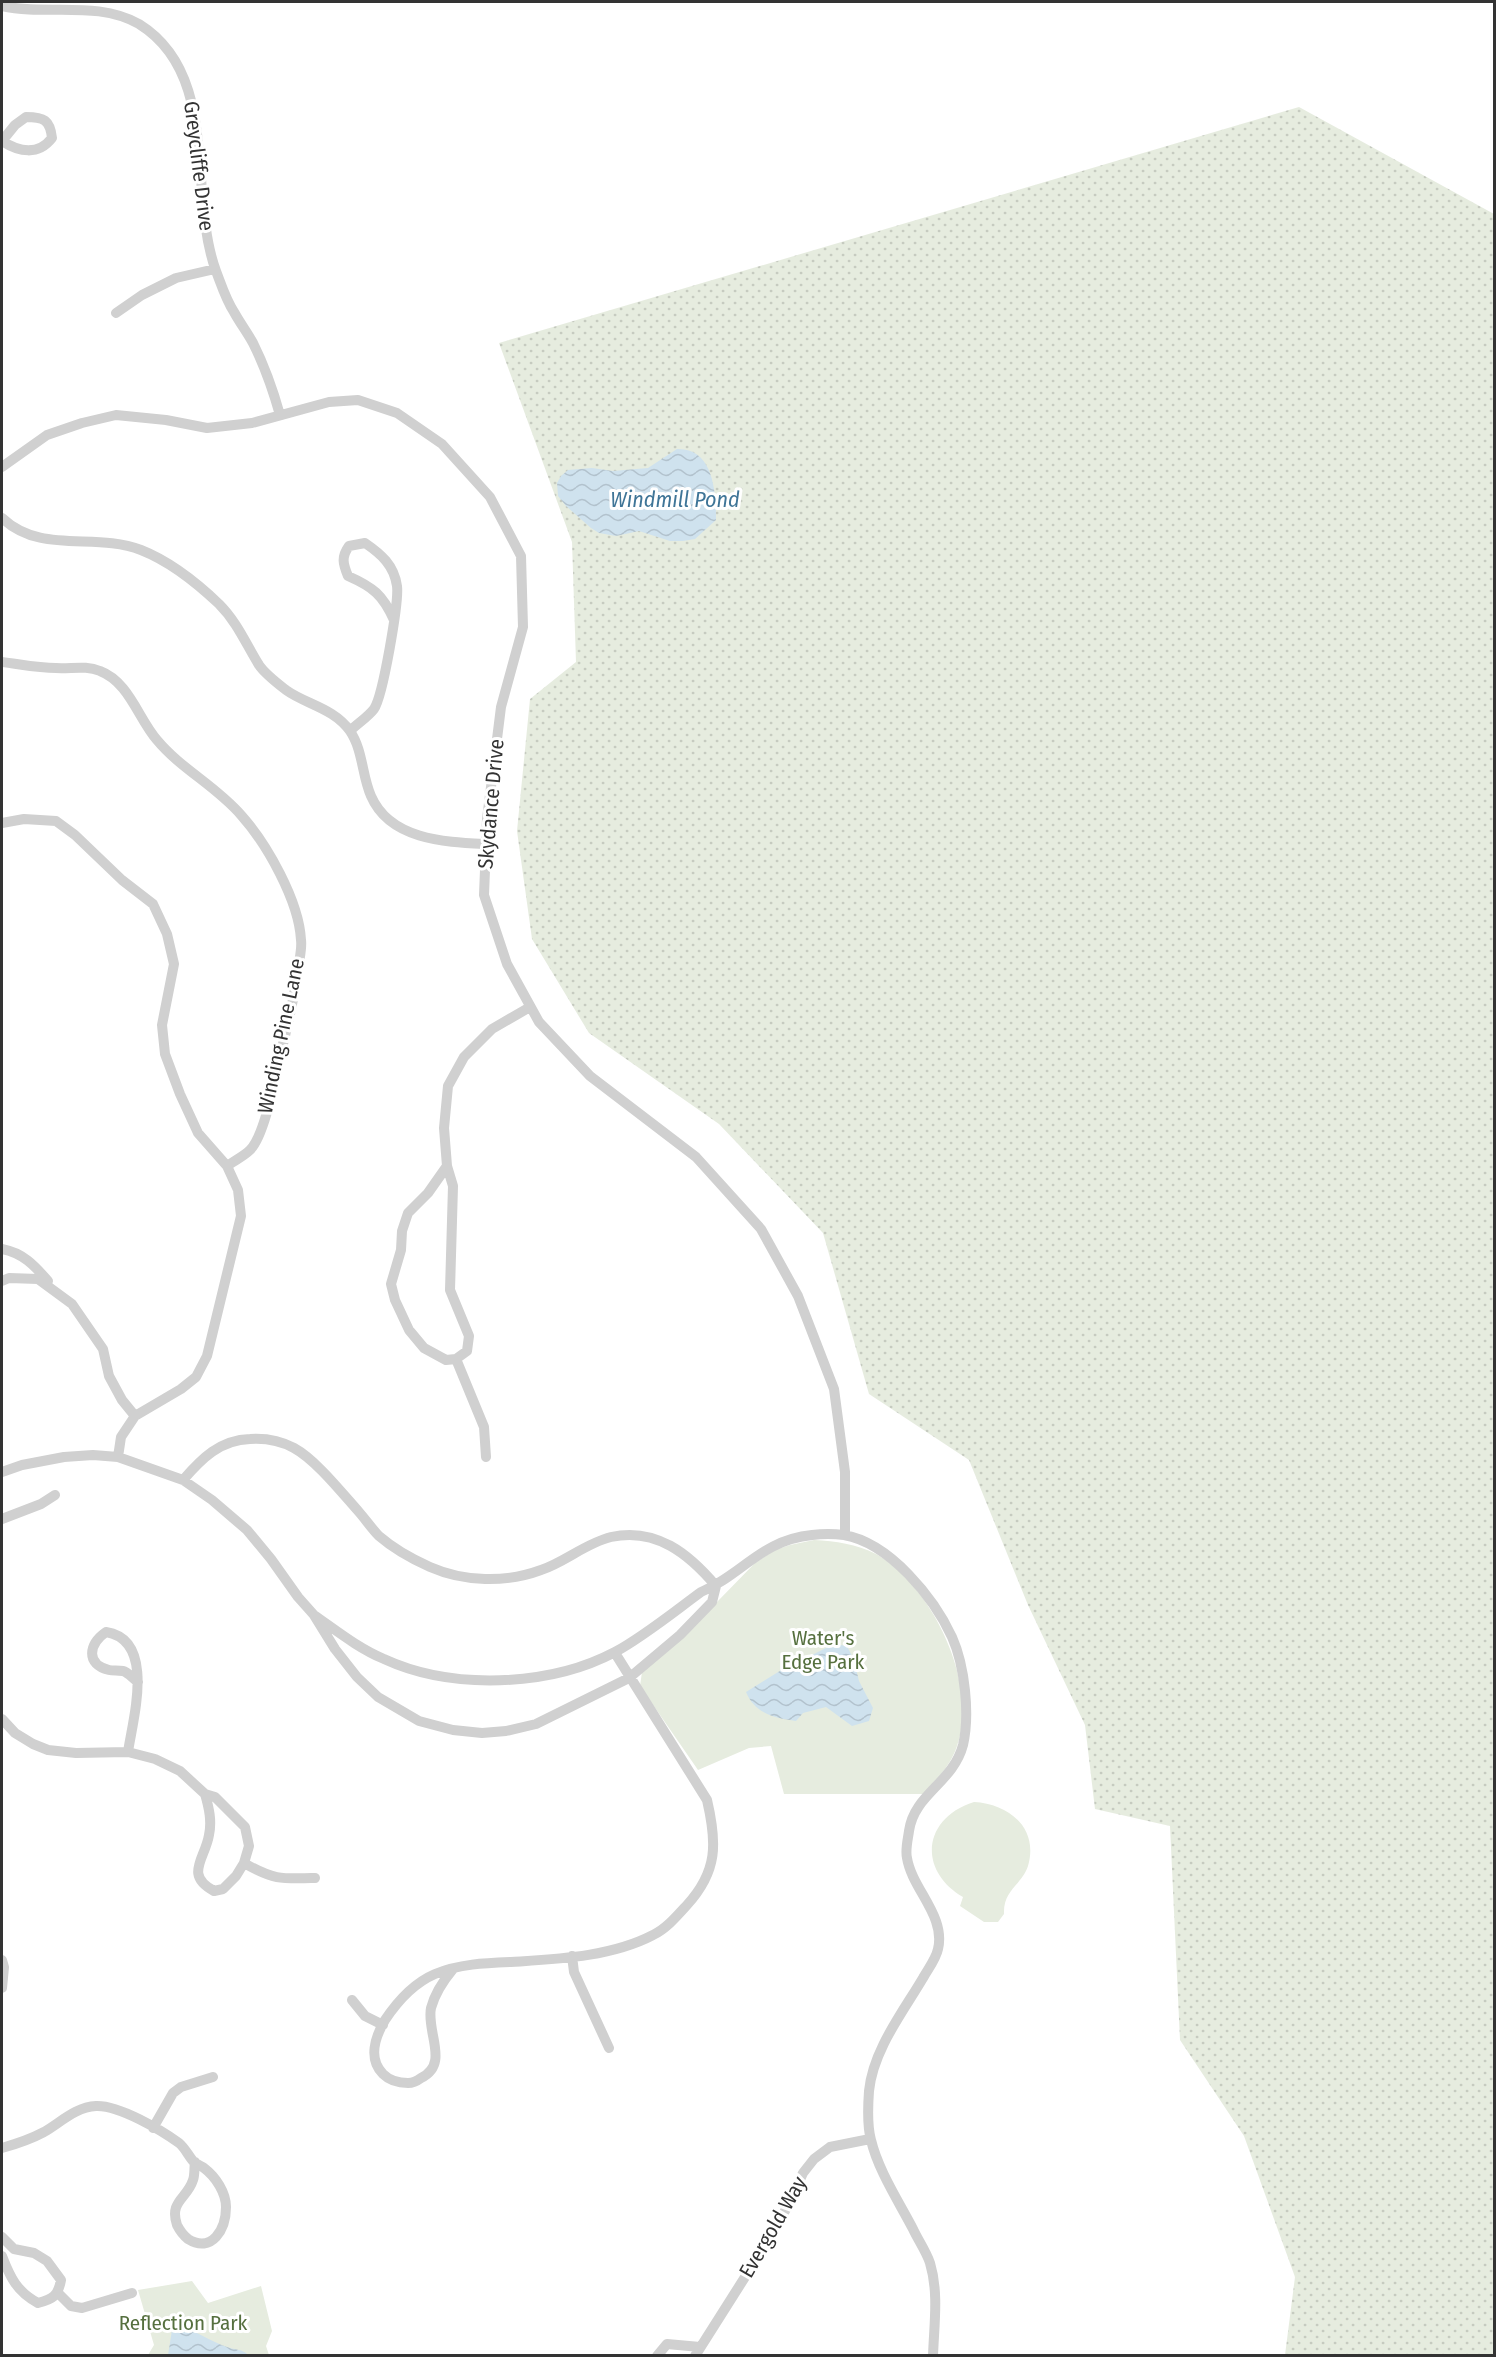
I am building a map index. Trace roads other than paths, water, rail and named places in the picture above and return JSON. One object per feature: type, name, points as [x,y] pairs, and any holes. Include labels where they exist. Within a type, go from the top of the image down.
[{"type":"street","name":"Greycliffe Drive","points":[[2,6],[55,10],[99,9],[119,15],[139,23],[160,41],[176,61],[191,93],[203,211],[215,269],[232,310],[252,341],[269,379],[280,415]]},
{"type":"street","points":[[26,117],[37,117],[46,121],[51,127],[52,138],[47,145],[34,151],[16,150],[2,141],[15,125],[26,117]]},
{"type":"street","points":[[116,313],[142,295],[176,278],[215,269]]},
{"type":"street","name":"Skydance Drive","points":[[2,467],[47,435],[116,415],[166,420],[207,428],[252,423],[329,402],[358,400],[397,413],[442,444],[490,498],[521,556],[523,627],[501,706],[487,819],[484,895],[507,964],[539,1022],[590,1076],[696,1157],[761,1229],[798,1296],[834,1389],[845,1472],[845,1535]]},
{"type":"street","points":[[2,518],[8,525],[40,540],[93,542],[140,549],[176,568],[220,605],[240,630],[260,667],[287,691],[321,707],[350,731],[361,757],[371,797],[385,816],[407,832],[445,842],[486,844]]},
{"type":"street","points":[[350,731],[374,709],[383,686],[394,620],[397,586],[386,557],[365,543],[349,546],[343,554],[343,565],[348,576],[375,590],[387,603],[394,620]]},
{"type":"street","name":"Winding Pine Lane","points":[[2,662],[55,668],[82,667],[100,670],[113,678],[133,703],[155,738],[177,761],[217,791],[242,815],[271,854],[291,897],[302,940],[296,989],[270,1102],[251,1150],[227,1166]]},
{"type":"street","points":[[2,823],[24,819],[56,821],[75,835],[122,880],[153,904],[167,934],[174,964],[162,1025],[165,1053],[198,1133],[227,1166],[237,1190],[241,1216],[207,1356],[196,1377],[181,1389],[135,1416],[121,1437],[118,1457]]},
{"type":"street","points":[[447,1166],[428,1193],[408,1213],[402,1231],[401,1250],[392,1284],[394,1300],[409,1330],[424,1348],[447,1360],[456,1359],[467,1351],[469,1336],[450,1290],[453,1186],[447,1166],[444,1128],[448,1086],[464,1057],[492,1029],[530,1007]]},
{"type":"street","points":[[2,1249],[16,1252],[34,1264],[60,1295]]},
{"type":"street","points":[[2,1281],[9,1278],[38,1279],[72,1304],[103,1350],[109,1376],[122,1400],[135,1416]]},
{"type":"street","points":[[456,1359],[484,1427],[486,1457]]},
{"type":"street","points":[[183,1480],[200,1460],[215,1448],[240,1439],[260,1438],[280,1442],[296,1449],[317,1468],[379,1536],[399,1551],[430,1567],[457,1576],[492,1579],[513,1577],[541,1570],[610,1538],[633,1535],[659,1540],[675,1547],[691,1559],[716,1586]]},
{"type":"street","points":[[2,1472],[22,1465],[64,1457],[118,1457],[183,1480],[212,1500],[247,1530],[314,1615],[335,1649],[357,1677],[378,1696],[418,1721],[453,1730],[498,1732],[536,1724],[629,1678],[680,1635],[712,1602],[716,1586]]},
{"type":"street","points":[[2,1519],[55,1495]]},
{"type":"street","points":[[314,1615],[356,1645],[385,1660],[450,1678],[481,1682],[525,1679],[553,1674],[615,1653],[701,1592],[716,1586],[754,1557],[779,1543],[810,1535],[845,1535],[880,1550],[907,1572],[930,1600],[952,1638],[963,1676],[967,1719],[962,1747],[952,1771],[919,1803],[909,1826],[906,1856],[911,1873],[939,1929],[938,1951],[883,2047],[874,2068],[869,2090],[870,2139],[888,2181],[928,2260],[935,2283],[933,2355]]},
{"type":"street","points":[[128,1752],[138,1682],[136,1659],[128,1642],[118,1634],[106,1632],[98,1638],[92,1645],[92,1656],[98,1665],[108,1670],[125,1671],[138,1682]]},
{"type":"street","points":[[453,1969],[439,1986],[431,2009],[430,2027],[436,2048],[436,2061],[427,2075],[412,2083],[397,2082],[385,2076],[377,2066],[373,2049],[382,2025],[410,1990],[434,1975],[467,1964],[572,1956],[621,1948],[655,1935],[678,1916],[700,1891],[715,1852],[714,1827],[708,1800],[615,1653]]},
{"type":"street","points":[[2,1719],[15,1733],[48,1750],[76,1753],[128,1752],[155,1759],[180,1771],[205,1794],[215,1797],[245,1827],[249,1846],[244,1863],[236,1876],[224,1889],[214,1891],[204,1886],[197,1875],[198,1865],[205,1852],[210,1834],[211,1817],[205,1794]]},
{"type":"street","points":[[244,1863],[265,1875],[282,1879],[315,1878]]},
{"type":"street","points":[[572,1956],[574,1972],[609,2048]]},
{"type":"street","points":[[2,1960],[4,1967],[2,1988]]},
{"type":"street","points":[[352,2000],[365,2016],[382,2025]]},
{"type":"street","points":[[153,2128],[173,2093],[181,2087],[213,2077]]},
{"type":"street","points":[[2,2148],[43,2133],[79,2109],[96,2106],[124,2112],[180,2144],[195,2162],[206,2169],[226,2198],[226,2218],[222,2232],[212,2240],[198,2243],[187,2239],[180,2231],[175,2219],[175,2206],[193,2180],[195,2162]]},
{"type":"street","name":"Evergold Way","points":[[657,2355],[667,2344],[698,2351],[771,2236],[803,2173],[814,2159],[830,2147],[870,2139]]},
{"type":"street","points":[[2,2237],[14,2249],[34,2253],[47,2261],[61,2280],[58,2294],[52,2299],[38,2303],[24,2296],[9,2275],[2,2256]]},
{"type":"street","points":[[58,2294],[71,2306],[82,2308],[132,2293]]},
{"type":"water","name":"Windmill Pond","points":[[677,449],[699,456],[706,464],[713,485],[716,520],[695,539],[670,541],[639,531],[616,536],[599,533],[566,506],[558,496],[557,483],[568,470],[592,468],[613,471],[648,468]]},
{"type":"water","points":[[834,1644],[847,1646],[854,1660],[859,1681],[873,1708],[869,1721],[852,1726],[826,1707],[803,1713],[796,1721],[788,1720],[766,1714],[750,1699],[746,1692],[783,1669],[791,1659],[802,1660]]},
{"type":"water","points":[[175,2324],[244,2352],[248,2355],[168,2355]]},
{"type":"park label","name":"Water's Edge Park","points":[[823,1650]]},
{"type":"park label","name":"Reflection Park","points":[[183,2323]]}]
